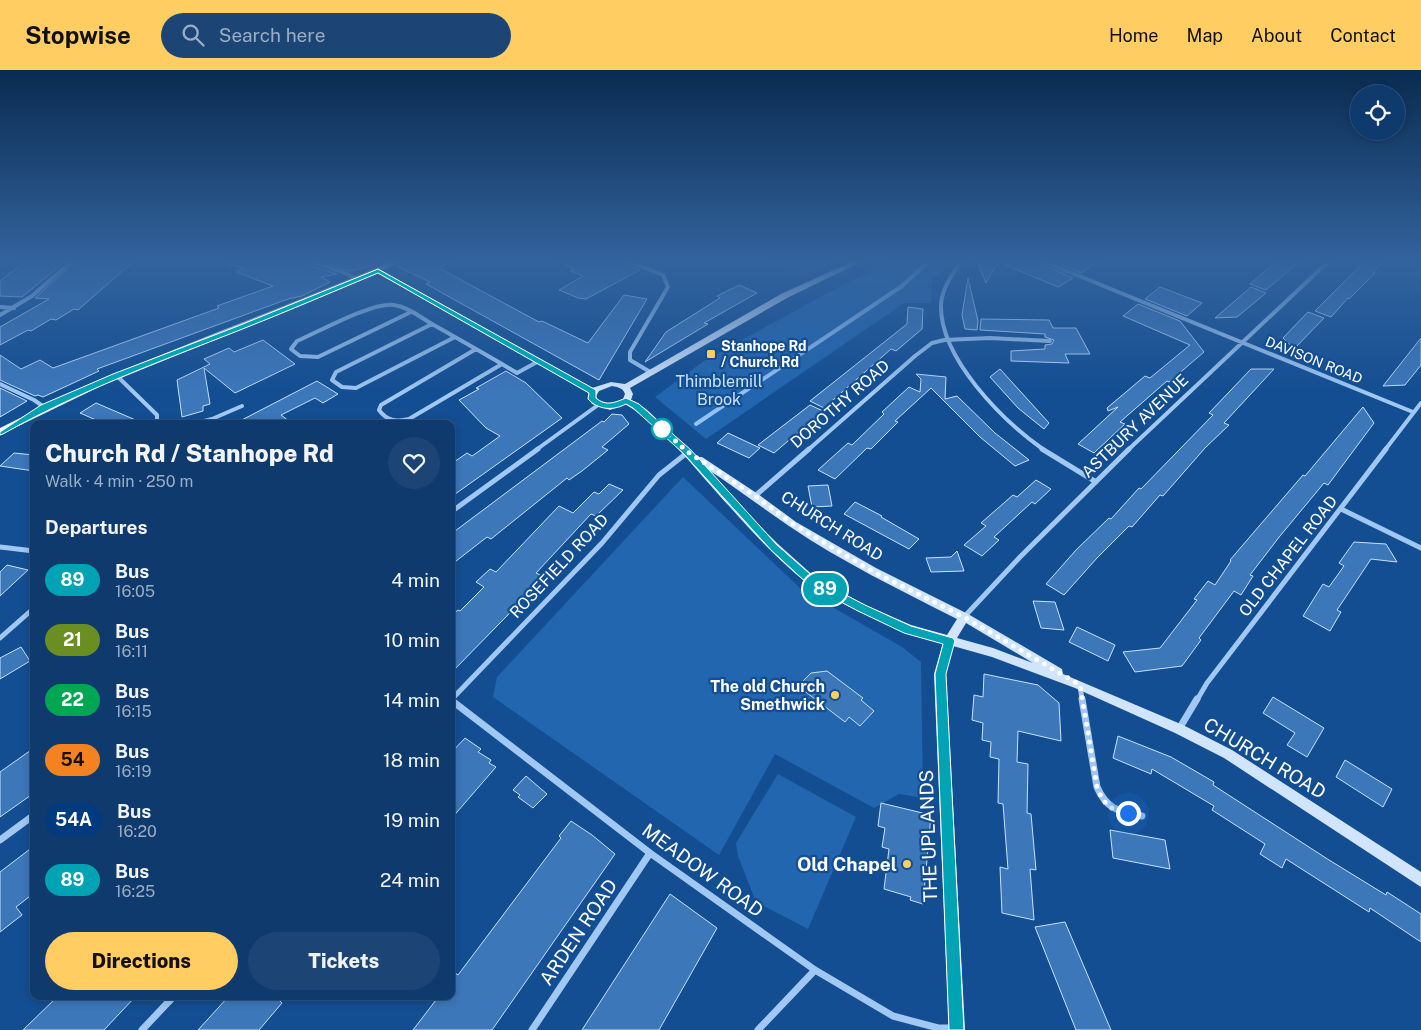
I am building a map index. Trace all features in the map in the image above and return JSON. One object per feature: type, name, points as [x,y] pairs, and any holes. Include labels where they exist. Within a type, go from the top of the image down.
[{"type":"main road","points":[[0,432],[44,407],[116,375],[241,328],[296,305]]},
{"type":"street","points":[[0,315],[19,305]]},
{"type":"street","points":[[383,305],[297,341],[290,349],[295,355],[305,358],[318,357],[411,312]]},
{"type":"street","points":[[398,305],[517,373],[537,362]]},
{"type":"street","points":[[438,305],[593,392]]},
{"type":"street","points":[[653,373],[630,360],[630,352],[658,305]]},
{"type":"street","points":[[625,388],[769,305]]},
{"type":"street","points":[[941,305],[947,340],[979,388],[1032,442],[1059,461],[1096,482]]},
{"type":"street","name":"DAVISON ROAD","points":[[1149,305],[1413,412]]},
{"type":"street","name":"ASTBURY AVENUE","points":[[964,617],[993,585],[1096,482],[1281,305]]},
{"type":"street","points":[[0,307],[14,308]]},
{"type":"street","points":[[432,324],[336,372],[332,380],[338,386],[346,389],[356,388],[455,338]]},
{"type":"street","points":[[947,340],[1050,341]]},
{"type":"street","name":"DOROTHY ROAD","points":[[755,496],[915,356],[933,342],[947,340]]},
{"type":"street","points":[[389,420],[384,418],[379,410],[381,405],[476,349]]},
{"type":"street","points":[[406,420],[502,364]]},
{"type":"street","points":[[116,375],[157,415],[157,420]]},
{"type":"street","points":[[0,384],[34,400],[44,407]]},
{"type":"street","points":[[455,509],[598,405],[616,406],[626,401],[629,394],[625,388],[616,384],[605,384],[593,392],[592,399],[598,405]]},
{"type":"street","name":"CHURCH ROAD","points":[[626,401],[643,412],[688,452],[774,548],[813,582],[861,608],[908,630],[993,653],[1080,685],[1179,729],[1228,754],[1421,880]]},
{"type":"street","name":"OLD CHAPEL ROAD","points":[[1179,729],[1207,683],[1421,402]]},
{"type":"street","points":[[208,420],[242,406]]},
{"type":"street","name":"CHURCH ROAD","points":[[688,452],[755,496],[793,524],[872,571],[964,617],[1080,685]]},
{"type":"street","name":"ROSEFIELD ROAD","points":[[455,696],[602,543],[660,475],[688,452]]},
{"type":"street","points":[[1341,509],[1421,548]]},
{"type":"street","points":[[0,547],[30,550]]},
{"type":"street","points":[[0,638],[30,612]]},
{"type":"street","points":[[949,641],[964,617]]},
{"type":"street","name":"THE UPLANDS","points":[[949,641],[940,674],[956,1029]]},
{"type":"street","points":[[1080,685],[1097,787],[1102,801],[1115,811],[1142,816]]},
{"type":"street","name":"MEADOW ROAD","points":[[455,703],[650,853],[815,970],[893,1016],[938,1028],[956,1029]]},
{"type":"street","points":[[0,840],[30,818]]},
{"type":"street","name":"ARDEN ROAD","points":[[532,1030],[650,853]]},
{"type":"street","points":[[758,1030],[815,970]]},
{"type":"street","points":[[142,1030],[170,1000]]},
{"type":"green space","name":"Thimblemill Brook","points":[[806,305],[901,305],[706,439],[655,397],[704,361]]},
{"type":"green space","points":[[683,477],[801,589],[902,647],[921,662],[923,798],[899,794],[874,808],[775,754],[719,855],[493,697],[497,677]]},
{"type":"green space","points":[[778,774],[856,817],[808,929],[756,902],[738,856],[736,843]]},
{"type":"building","points":[[39,305],[84,305],[78,310],[74,309],[56,320],[51,319],[31,331],[28,330],[0,345],[0,327]]},
{"type":"building","points":[[272,305],[97,369],[99,371],[43,397],[35,396],[0,380],[0,355],[21,369],[40,360],[53,368],[219,308],[217,306]]},
{"type":"building","points":[[463,305],[507,305],[539,322],[542,321],[588,343],[617,305],[644,305],[599,380]]},
{"type":"building","points":[[709,305],[736,305],[704,323],[708,324],[645,362],[666,332]]},
{"type":"building","points":[[964,305],[974,305],[978,321],[977,330],[965,329],[962,315]]},
{"type":"building","points":[[1137,305],[1140,305],[1180,321],[1204,352],[1120,422],[1125,424],[1094,453],[1078,444],[1118,407],[1108,411],[1107,408],[1145,376],[1150,378],[1190,345],[1123,316]]},
{"type":"building","points":[[1159,305],[1200,305],[1187,316]]},
{"type":"building","points":[[1230,305],[1252,305],[1237,317],[1215,318]]},
{"type":"building","points":[[1321,305],[1342,305],[1331,317],[1315,311]]},
{"type":"building","points":[[908,307],[923,309],[922,329],[896,351],[891,349],[824,408],[810,401],[907,324]]},
{"type":"building","points":[[1308,312],[1324,318],[1294,349],[1283,338]]},
{"type":"building","points":[[981,319],[1049,320],[1053,328],[1076,328],[1090,354],[1065,354],[1069,363],[1011,361],[1011,351],[1045,349],[1045,345],[1052,344],[1054,340],[1045,337],[1045,334],[980,330]]},
{"type":"building","points":[[1421,338],[1421,365],[1405,385],[1383,386]]},
{"type":"building","points":[[263,340],[295,364],[235,393],[204,368],[210,404],[203,406],[203,411],[182,417],[177,380],[210,364],[204,359],[229,348],[234,352]]},
{"type":"building","points":[[1000,369],[1049,423],[1044,429],[1018,408],[990,377]]},
{"type":"building","points":[[1251,369],[1274,369],[1224,423],[1229,425],[1205,448],[1163,496],[1160,495],[1132,527],[1129,526],[1097,558],[1064,595],[1046,584],[1076,550],[1109,518],[1111,519],[1139,488],[1141,489],[1213,415],[1209,413]]},
{"type":"building","points":[[506,371],[526,383],[562,418],[455,494],[455,461],[467,453],[472,456],[500,436],[486,428],[459,400],[479,389],[476,388]]},
{"type":"building","points":[[916,374],[946,377],[945,399],[957,396],[995,433],[1029,460],[1015,466],[980,437],[931,388],[895,421],[898,422],[871,449],[867,448],[835,479],[818,470],[848,443],[852,445],[884,414],[882,412],[909,387],[920,392],[921,379]]},
{"type":"building","points":[[317,381],[338,394],[323,403],[315,398],[281,415],[288,420],[242,420]]},
{"type":"building","points":[[0,388],[27,401],[0,417]]},
{"type":"building","points":[[96,403],[136,420],[96,420],[80,413]]},
{"type":"building","points":[[810,405],[823,411],[774,453],[758,445]]},
{"type":"building","points":[[1363,407],[1374,423],[1328,485],[1324,483],[1280,536],[1250,575],[1253,576],[1241,595],[1234,591],[1199,638],[1201,640],[1182,666],[1135,672],[1123,652],[1160,648],[1197,600],[1194,599],[1208,581],[1215,585],[1230,560]]},
{"type":"building","points":[[612,414],[622,415],[629,424],[602,447],[608,450],[582,471],[569,480],[567,478],[491,539],[487,537],[455,562],[455,531],[602,421],[604,422]]},
{"type":"building","points":[[728,433],[760,448],[749,458],[717,443]]},
{"type":"building","points":[[14,453],[30,455],[30,470],[0,466]]},
{"type":"building","points":[[1036,480],[1051,489],[1035,504],[1032,502],[994,537],[999,540],[982,556],[964,545],[986,526],[981,523],[1013,495],[1017,497]]},
{"type":"building","points":[[609,484],[623,490],[596,516],[591,514],[536,573],[545,577],[455,669],[455,613],[458,610],[460,611],[484,587],[476,582],[490,569],[496,572],[559,506],[573,513],[594,492],[599,494]]},
{"type":"building","points":[[828,485],[832,506],[812,507],[808,486]]},
{"type":"building","points":[[855,502],[919,539],[909,549],[844,514]]},
{"type":"building","points":[[1354,542],[1386,544],[1397,562],[1371,559],[1337,610],[1341,612],[1330,631],[1303,616],[1323,584],[1329,587],[1344,566],[1339,563]]},
{"type":"building","points":[[957,551],[964,571],[931,572],[926,558],[951,557]]},
{"type":"building","points":[[7,565],[28,570],[0,596],[0,572]]},
{"type":"building","points":[[1033,601],[1055,602],[1064,630],[1041,628]]},
{"type":"building","points":[[1077,627],[1115,645],[1108,661],[1069,642]]},
{"type":"building","points":[[21,647],[30,661],[0,679],[0,658]]},
{"type":"building","name":"The old Church Smethwick","points":[[827,671],[863,698],[861,700],[874,711],[860,726],[849,717],[845,722],[798,686],[811,673]]},
{"type":"building","points":[[984,674],[1038,685],[1059,703],[1061,741],[1018,731],[1017,762],[1028,764],[1027,813],[1031,814],[1036,870],[1030,869],[1034,920],[1002,913],[1000,867],[1008,869],[1003,804],[998,803],[999,759],[990,757],[991,742],[982,740],[983,723],[972,720],[974,695],[983,697]]},
{"type":"building","points":[[1273,697],[1324,728],[1307,757],[1287,745],[1295,733],[1263,713]]},
{"type":"building","points":[[1118,736],[1171,757],[1214,782],[1213,785],[1329,860],[1386,895],[1387,892],[1421,914],[1421,942],[1370,908],[1369,912],[1286,859],[1282,868],[1260,854],[1265,844],[1212,810],[1214,806],[1152,769],[1151,774],[1113,758]]},
{"type":"building","points":[[465,738],[481,749],[478,752],[491,760],[489,763],[496,767],[455,814],[455,749]]},
{"type":"building","points":[[30,751],[30,796],[0,817],[0,772]]},
{"type":"building","points":[[1345,760],[1392,789],[1383,807],[1336,777]]},
{"type":"building","points":[[526,776],[547,794],[533,808],[518,797],[520,795],[513,790]]},
{"type":"building","name":"Old Chapel","points":[[881,803],[931,815],[923,904],[910,900],[911,897],[884,889],[889,849],[882,847],[885,828],[878,826]]},
{"type":"building","points":[[571,821],[615,854],[492,1030],[413,1030],[436,1000],[455,1000],[455,973],[458,975],[561,838],[559,836]]},
{"type":"building","points":[[1110,830],[1165,840],[1170,869],[1113,858]]},
{"type":"building","points":[[30,849],[30,896],[16,907],[22,915],[0,932],[0,872]]},
{"type":"building","points":[[670,894],[717,928],[659,1030],[582,1030]]},
{"type":"building","points":[[1065,922],[1111,1030],[1076,1030],[1035,927]]},
{"type":"building","points":[[54,1000],[132,1000],[104,1030],[23,1030]]},
{"type":"building","points":[[225,1000],[279,1000],[282,1003],[259,1030],[198,1030]]},
{"type":"waterway","name":"Thimblemill Brook","points":[[696,424],[874,305]]},
{"type":"bus line","name":"89","points":[[0,432],[44,407],[116,375],[241,328],[296,305]]},
{"type":"bus line","name":"89","points":[[438,305],[593,392],[592,399],[598,405],[610,407],[626,401],[636,406],[688,452],[732,504],[774,548],[813,582],[861,608],[908,630],[949,641],[940,674],[955,1028],[957,1030]]},
{"type":"place","name":"Stanhope Rd / Church Rd","points":[[711,354]]},
{"type":"place","name":"The old Church Smethwick","points":[[835,695]]},
{"type":"place","name":"Old Chapel","points":[[907,864]]},
{"type":"route","points":[[662,429],[688,452],[755,496],[793,524],[872,571],[964,617],[1080,685],[1097,787],[1102,801],[1115,811],[1128,813]]}]
